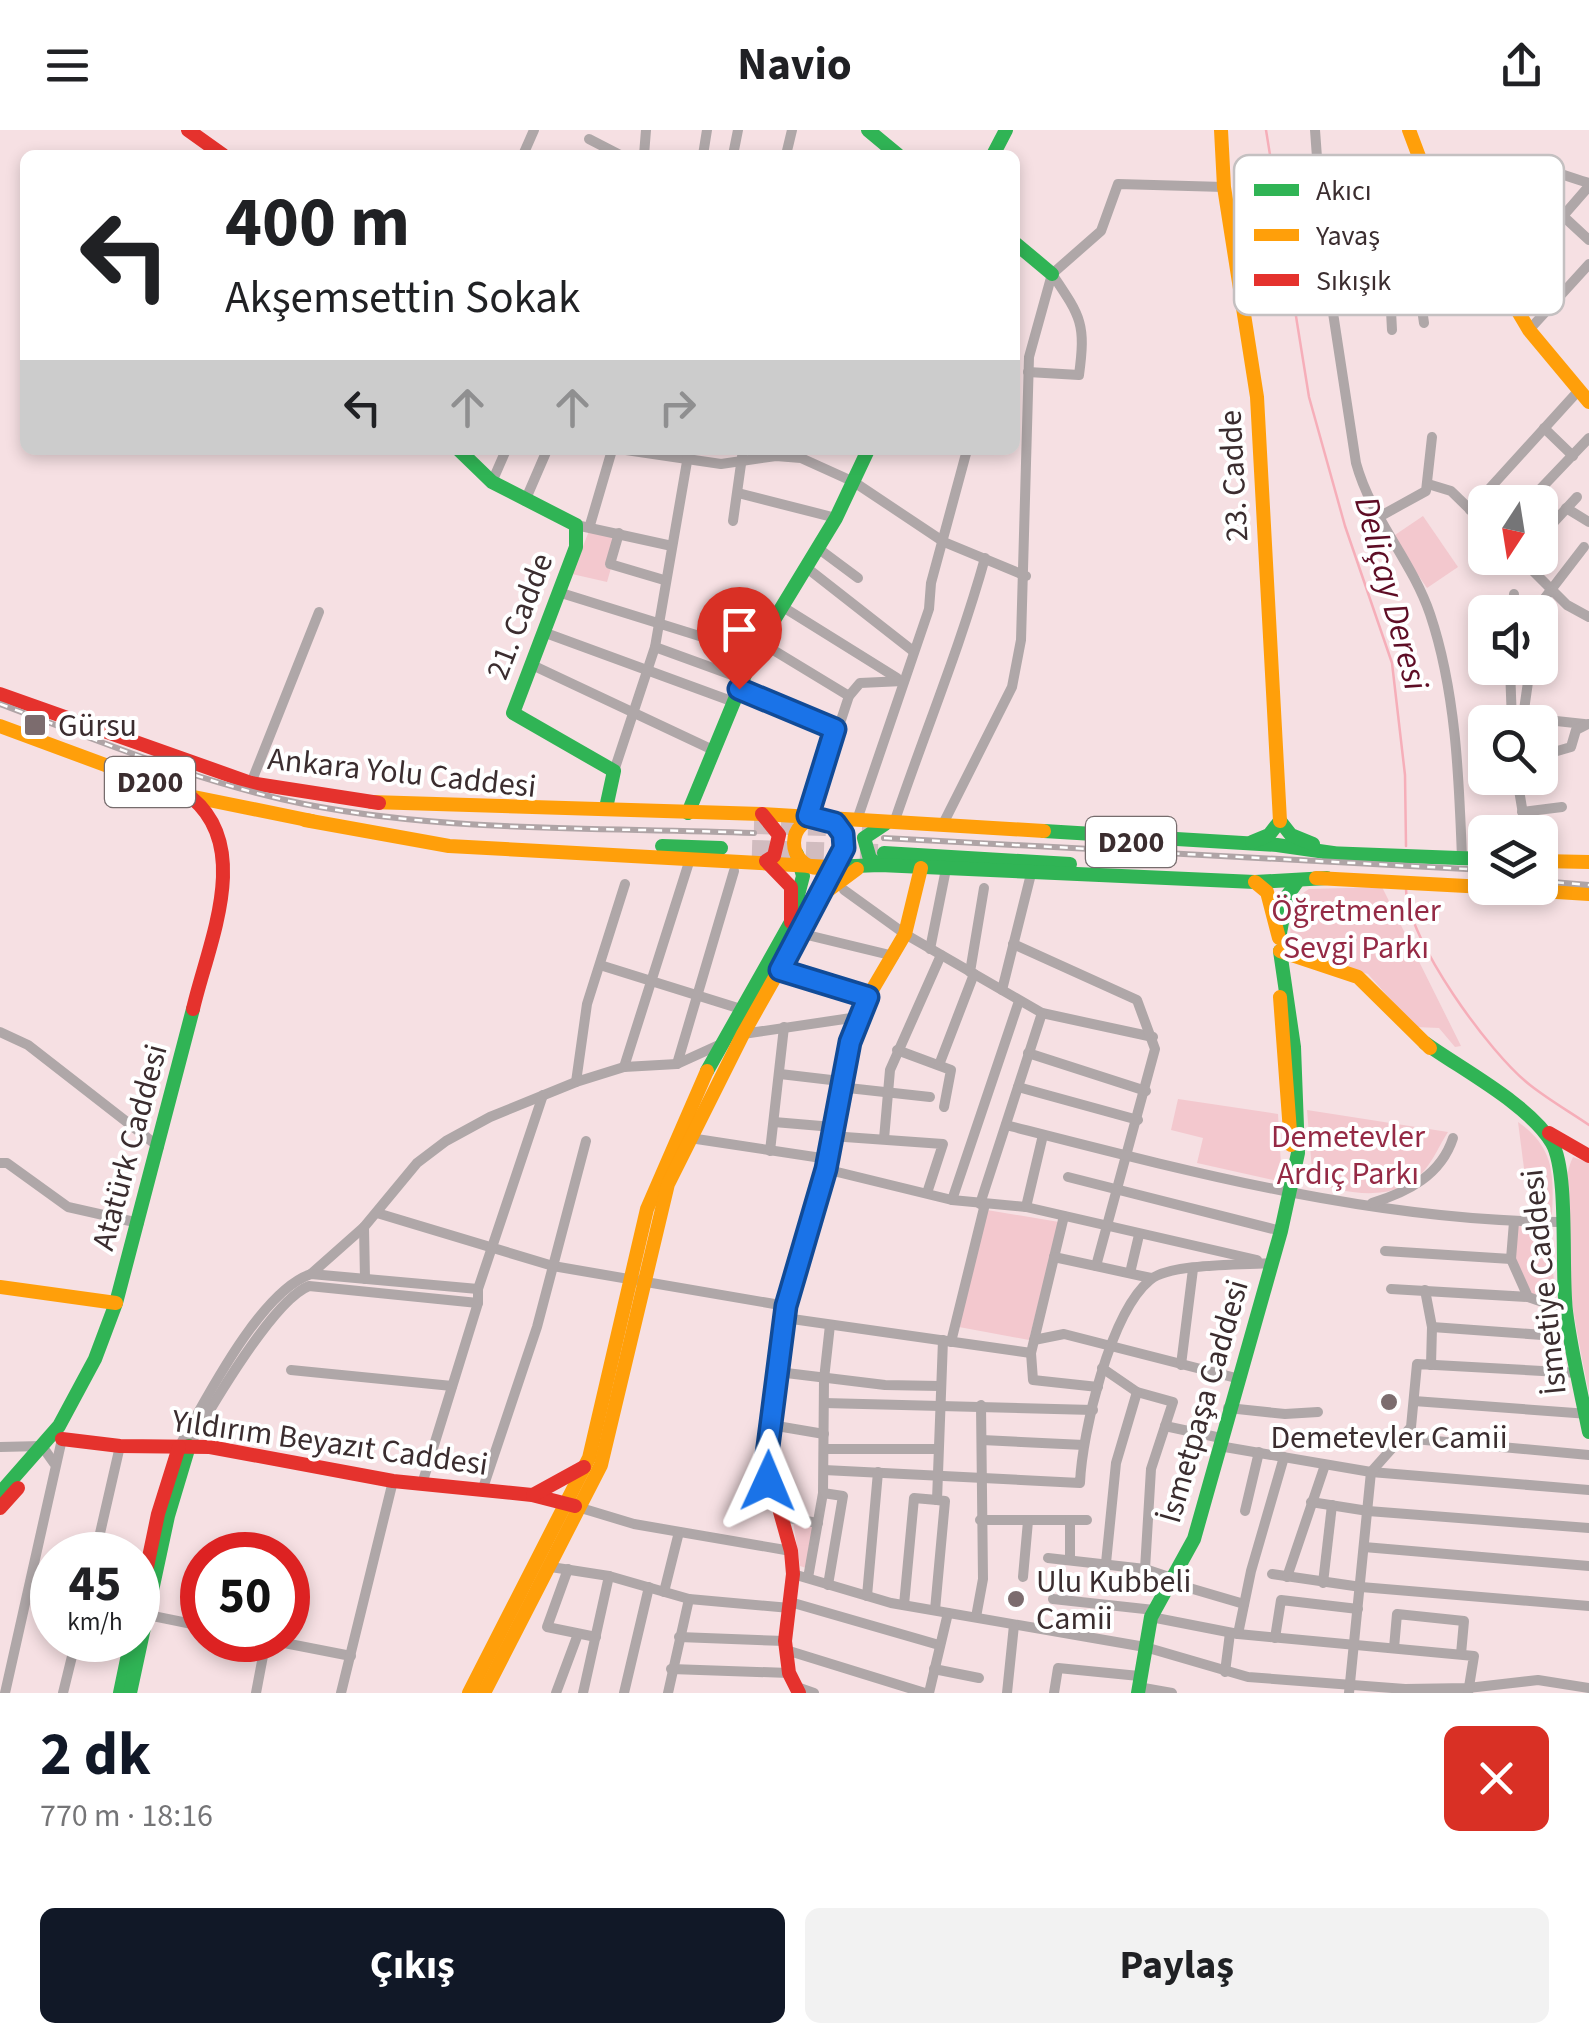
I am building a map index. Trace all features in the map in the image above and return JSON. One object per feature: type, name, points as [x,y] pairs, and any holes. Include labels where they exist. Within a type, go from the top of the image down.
[{"type":"main road","points":[[188,130],[216,150]]},
{"type":"main road","points":[[868,130],[892,150]]},
{"type":"main road","name":"23. Cadde","points":[[1221,130],[1224,187],[1234,251]]},
{"type":"main road","points":[[1410,130],[1420,155]]},
{"type":"main road","points":[[1020,248],[1052,274]]},
{"type":"main road","name":"23. Cadde","points":[[1244,315],[1257,397],[1280,820]]},
{"type":"main road","points":[[1521,315],[1589,402]]},
{"type":"main road","name":"21. Cadde","points":[[464,455],[492,482],[526,502],[583,525],[513,713],[520,721],[614,771]]},
{"type":"main road","points":[[688,812],[757,648],[819,549],[866,455]]},
{"type":"main road","name":"Ankara Yolu Caddesi","points":[[0,694],[251,783],[451,812],[758,820]]},
{"type":"main road","name":"Ankara Yolu Caddesi","points":[[0,726],[189,796],[305,820],[481,839],[752,849]]},
{"type":"main road","points":[[606,808],[614,771]]},
{"type":"main road","name":"Atatürk Caddesi","points":[[0,1508],[60,1433],[95,1359],[139,1223],[224,874],[225,852],[219,827],[208,810],[189,796]]},
{"type":"main road","points":[[371,802],[606,808],[758,820],[815,817],[888,825],[1248,843],[1333,853]]},
{"type":"main road","points":[[484,1693],[551,1567],[574,1506],[660,1207],[742,1034],[780,970],[795,928],[800,896],[794,839],[801,826],[815,817],[835,823],[843,834],[844,848],[822,896]]},
{"type":"main road","points":[[305,820],[448,846],[690,859],[798,860],[816,868],[836,864],[863,866]]},
{"type":"main road","points":[[758,820],[779,835],[774,856],[766,861]]},
{"type":"main road","points":[[1248,843],[1269,835],[1280,820],[1299,840],[1375,856]]},
{"type":"main road","points":[[888,825],[864,838],[865,850],[882,859],[921,868],[1255,882],[1328,878]]},
{"type":"main road","name":"D200","points":[[888,825],[1375,856],[1468,858]]},
{"type":"main road","points":[[470,1693],[607,1444],[657,1181],[722,1044],[740,1009],[795,928],[822,896],[863,866],[882,859]]},
{"type":"main road","name":"D200","points":[[882,859],[1468,886]]},
{"type":"main road","points":[[766,861],[790,888],[795,928]]},
{"type":"main road","points":[[1558,861],[1589,862]]},
{"type":"main road","points":[[794,1684],[786,1646],[790,1605],[801,1576],[766,1462],[786,1312],[826,1164],[839,1084],[858,1017],[905,934],[921,868]]},
{"type":"main road","points":[[1255,882],[1267,892],[1280,944]]},
{"type":"main road","points":[[1280,944],[1287,896],[1296,882]]},
{"type":"main road","name":"D200","points":[[1558,892],[1589,894]]},
{"type":"main road","points":[[1280,944],[1358,977],[1474,1086],[1589,1156]]},
{"type":"main road","name":"İsmetpaşa Caddesi","points":[[1138,1685],[1152,1614],[1194,1540],[1292,1183],[1300,1125],[1280,944]]},
{"type":"main road","name":"İsmetiye Caddesi","points":[[1543,1129],[1557,1154],[1562,1183],[1560,1222],[1566,1310],[1589,1432]]},
{"type":"main road","points":[[1557,1154],[1561,1148],[1572,1146]]},
{"type":"main road","points":[[0,1287],[116,1303]]},
{"type":"main road","name":"Yıldırım Beyazıt Caddesi","points":[[60,1433],[120,1446],[184,1447],[393,1481],[532,1495],[574,1506]]},
{"type":"main road","points":[[155,1532],[184,1447]]},
{"type":"main road","name":"Atatürk Caddesi","points":[[3,1485],[46,1449]]},
{"type":"main road","name":"Yıldırım Beyazıt Caddesi","points":[[532,1495],[560,1484],[585,1466]]},
{"type":"main road","points":[[120,1693],[126,1662]]},
{"type":"main road","points":[[130,1693],[134,1662]]},
{"type":"street","points":[[1315,130],[1317,155]]},
{"type":"street","points":[[589,139],[610,150]]},
{"type":"street","points":[[1564,177],[1589,184],[1564,215]]},
{"type":"street","points":[[942,826],[1012,687],[1022,640],[1026,576],[1020,428],[1028,372],[1052,274],[1093,239],[1106,221],[1118,184],[1224,187]]},
{"type":"street","points":[[1564,217],[1589,240]]},
{"type":"street","points":[[1564,292],[1589,264]]},
{"type":"street","points":[[1028,372],[1080,375],[1085,331],[1082,317],[1052,274]]},
{"type":"street","points":[[1333,315],[1356,463],[1377,518],[1429,611],[1435,634],[1459,777],[1462,858]]},
{"type":"street","points":[[1391,315],[1392,330]]},
{"type":"street","points":[[1423,315],[1424,323]]},
{"type":"street","points":[[1530,330],[1543,315]]},
{"type":"street","points":[[1493,485],[1580,388]]},
{"type":"street","points":[[1544,428],[1573,456]]},
{"type":"street","points":[[1377,518],[1420,497],[1428,484],[1432,437]]},
{"type":"street","points":[[1545,485],[1589,438]]},
{"type":"street","points":[[492,482],[504,455]]},
{"type":"street","points":[[526,502],[545,455]]},
{"type":"street","points":[[610,455],[583,525],[672,546]]},
{"type":"street","points":[[732,521],[743,455]]},
{"type":"street","points":[[857,821],[929,609],[931,584],[966,455]]},
{"type":"street","points":[[614,771],[655,647],[688,456],[744,464],[776,456],[801,458],[854,482],[944,542],[1026,576]]},
{"type":"street","points":[[1428,484],[1444,487],[1468,508]]},
{"type":"street","points":[[738,493],[836,518]]},
{"type":"street","points":[[1558,517],[1576,497]]},
{"type":"street","points":[[1566,508],[1589,522]]},
{"type":"street","points":[[619,533],[610,564],[664,580]]},
{"type":"street","points":[[1545,595],[1584,547]]},
{"type":"street","points":[[819,549],[858,578]]},
{"type":"street","points":[[888,825],[965,630],[985,558]]},
{"type":"street","points":[[808,568],[913,651]]},
{"type":"street","points":[[1538,575],[1567,606],[1589,617]]},
{"type":"street","points":[[558,592],[757,648],[849,696]]},
{"type":"street","points":[[783,607],[903,681]]},
{"type":"street","points":[[251,783],[318,612]]},
{"type":"street","points":[[543,632],[649,667],[739,690]]},
{"type":"street","points":[[655,647],[739,690],[835,729]]},
{"type":"street","points":[[530,664],[713,750]]},
{"type":"street","points":[[815,817],[835,729],[849,696],[860,683],[903,681]]},
{"type":"street","points":[[1558,722],[1586,724]]},
{"type":"street","points":[[1558,751],[1571,747],[1576,730],[1586,724]]},
{"type":"street","points":[[1520,795],[1523,815]]},
{"type":"street","points":[[1522,812],[1562,807]]},
{"type":"street","points":[[624,1067],[690,859]]},
{"type":"street","points":[[930,948],[946,869]]},
{"type":"street","points":[[676,1064],[734,871]]},
{"type":"street","points":[[1002,990],[1031,874]]},
{"type":"street","points":[[576,1082],[587,1004],[624,884]]},
{"type":"street","points":[[939,1065],[972,973],[984,888]]},
{"type":"street","points":[[844,890],[905,934],[1042,1013],[1152,1037]]},
{"type":"street","points":[[795,928],[894,956]]},
{"type":"street","points":[[1013,944],[1137,1000],[1152,1037],[1155,1049],[1146,1091],[1096,1266]]},
{"type":"street","points":[[884,1139],[886,1091],[897,1050],[941,956]]},
{"type":"street","points":[[600,965],[740,1009]]},
{"type":"street","points":[[780,970],[868,997]]},
{"type":"street","points":[[952,1200],[1019,1000]]},
{"type":"street","points":[[937,1500],[938,1404],[947,1341],[982,1204],[1042,1013]]},
{"type":"street","points":[[742,1034],[858,1017]]},
{"type":"street","points":[[770,1150],[784,1026]]},
{"type":"street","points":[[0,1032],[28,1045],[159,1147]]},
{"type":"street","points":[[310,1280],[377,1213],[416,1164],[446,1141],[576,1082],[624,1067],[676,1064],[722,1044]]},
{"type":"street","points":[[897,1050],[952,1070],[944,1106]]},
{"type":"street","points":[[1028,1053],[1146,1091]]},
{"type":"street","points":[[780,1074],[930,1096]]},
{"type":"street","points":[[1018,1087],[1138,1120]]},
{"type":"street","points":[[422,1484],[478,1303],[478,1289],[543,1095]]},
{"type":"street","points":[[774,1122],[943,1144],[926,1194]]},
{"type":"street","points":[[1006,1126],[1128,1154],[1292,1183],[1366,1205],[1514,1222],[1560,1222]]},
{"type":"street","points":[[1026,1207],[1043,1135]]},
{"type":"street","points":[[690,1138],[770,1150],[952,1200],[1026,1207],[1272,1262]]},
{"type":"street","points":[[1366,1205],[1393,1196],[1428,1176],[1446,1160],[1453,1138]]},
{"type":"street","points":[[482,1492],[519,1388],[586,1141]]},
{"type":"street","points":[[0,1164],[7,1163],[68,1207],[139,1223]]},
{"type":"street","points":[[1068,1177],[1281,1231]]},
{"type":"street","points":[[377,1213],[553,1266],[786,1312],[830,1325],[1030,1353]]},
{"type":"street","points":[[1064,1216],[1030,1353],[1033,1380],[1098,1388]]},
{"type":"street","points":[[1514,1222],[1510,1259],[1528,1297]]},
{"type":"street","points":[[364,1227],[365,1279]]},
{"type":"street","points":[[1130,1273],[1139,1235]]},
{"type":"street","points":[[1385,1251],[1510,1259]]},
{"type":"street","points":[[1054,1257],[1151,1278],[1194,1269],[1272,1262]]},
{"type":"street","points":[[1181,1365],[1194,1269]]},
{"type":"street","points":[[824,1470],[981,1481],[1080,1483],[1084,1446],[1102,1368],[1131,1305],[1151,1278]]},
{"type":"street","points":[[184,1447],[261,1318],[283,1291],[310,1280],[365,1279],[478,1289]]},
{"type":"street","points":[[310,1280],[478,1303]]},
{"type":"street","points":[[1391,1288],[1528,1297],[1566,1310]]},
{"type":"street","points":[[1425,1290],[1432,1328],[1431,1365]]},
{"type":"street","points":[[830,1325],[824,1379],[823,1493],[801,1576],[904,1606],[1144,1647],[1226,1672],[1349,1688],[1468,1691],[1538,1680],[1589,1688]]},
{"type":"street","points":[[1432,1328],[1571,1337]]},
{"type":"street","points":[[1034,1340],[1064,1334],[1236,1378]]},
{"type":"street","points":[[1349,1688],[1372,1472],[1379,1458],[1410,1427],[1417,1364],[1578,1373]]},
{"type":"street","points":[[1102,1368],[1137,1392],[1173,1402],[1150,1469],[1145,1568]]},
{"type":"street","points":[[292,1370],[452,1386]]},
{"type":"street","points":[[778,1372],[824,1379],[940,1386]]},
{"type":"street","points":[[1106,1563],[1116,1464],[1137,1392]]},
{"type":"street","points":[[1414,1400],[1587,1414]]},
{"type":"street","points":[[824,1403],[1093,1410]]},
{"type":"street","points":[[976,1617],[983,1578],[982,1405]]},
{"type":"street","points":[[1228,1408],[1286,1414],[1318,1412]]},
{"type":"street","points":[[770,1425],[824,1434]]},
{"type":"street","points":[[1165,1426],[1325,1465],[1589,1490]]},
{"type":"street","points":[[5,1693],[60,1433]]},
{"type":"street","points":[[1402,1438],[1589,1454]]},
{"type":"street","points":[[982,1440],[1084,1446]]},
{"type":"street","points":[[100,1532],[120,1446]]},
{"type":"street","points":[[0,1447],[46,1449],[55,1469]]},
{"type":"street","points":[[892,1448],[892,1473]]},
{"type":"street","points":[[824,1449],[938,1448]]},
{"type":"street","points":[[1245,1511],[1260,1452]]},
{"type":"street","points":[[1226,1672],[1284,1457]]},
{"type":"street","points":[[1288,1577],[1325,1465]]},
{"type":"street","points":[[867,1596],[878,1472]]},
{"type":"street","points":[[341,1693],[393,1481]]},
{"type":"street","points":[[823,1493],[842,1496],[828,1585]]},
{"type":"street","points":[[679,1638],[786,1646],[927,1693],[939,1645],[945,1500],[914,1498],[904,1606]]},
{"type":"street","points":[[1311,1502],[1368,1512],[1589,1528]]},
{"type":"street","points":[[1323,1583],[1332,1505]]},
{"type":"street","points":[[574,1506],[679,1532],[791,1551]]},
{"type":"street","points":[[783,1517],[818,1523]]},
{"type":"street","points":[[980,1520],[1087,1520]]},
{"type":"street","points":[[1070,1520],[1070,1560]]},
{"type":"street","points":[[1023,1576],[1028,1522]]},
{"type":"street","points":[[664,1592],[679,1532]]},
{"type":"street","points":[[1364,1546],[1589,1566]]},
{"type":"street","points":[[1048,1558],[1145,1568],[1244,1604]]},
{"type":"street","points":[[551,1567],[610,1576],[690,1599],[790,1605],[939,1645]]},
{"type":"street","points":[[568,1569],[547,1627],[596,1638]]},
{"type":"street","points":[[1272,1574],[1361,1587],[1589,1606]]},
{"type":"street","points":[[583,1693],[610,1576]]},
{"type":"street","points":[[624,1693],[649,1587]]},
{"type":"street","points":[[668,1693],[690,1599]]},
{"type":"street","points":[[1053,1599],[1152,1614],[1234,1633],[1474,1656],[1468,1691]]},
{"type":"street","points":[[1275,1638],[1281,1600],[1358,1609]]},
{"type":"street","points":[[1394,1648],[1398,1614],[1464,1620],[1461,1654]]},
{"type":"street","points":[[1007,1693],[1014,1624]]},
{"type":"street","points":[[556,1693],[578,1634]]},
{"type":"street","points":[[310,1648],[351,1656]]},
{"type":"street","points":[[63,1693],[71,1662]]},
{"type":"street","points":[[256,1693],[263,1662]]},
{"type":"street","points":[[1054,1693],[1058,1668],[1172,1693]]},
{"type":"street","points":[[671,1669],[794,1684],[814,1693]]},
{"type":"street","points":[[934,1669],[979,1678]]},
{"type":"green space","points":[[1423,516],[1458,567],[1427,588],[1392,537]]},
{"type":"green space","points":[[589,531],[614,536],[605,566],[611,568],[607,582],[572,574]]},
{"type":"green space","name":"Öğretmenler Sevgi Parkı","points":[[1382,887],[1461,1046],[1455,1047],[1439,1028],[1415,1027],[1368,974],[1297,953],[1290,945],[1291,901],[1309,889]]},
{"type":"green space","points":[[1178,1099],[1278,1114],[1282,1182],[1197,1163],[1203,1138],[1171,1130]]},
{"type":"green space","name":"Demetevler Ardıç Parkı","points":[[1307,1110],[1448,1132],[1427,1168],[1411,1182],[1384,1192],[1340,1190],[1313,1182]]},
{"type":"green space","points":[[1518,1122],[1539,1141],[1549,1162],[1552,1215],[1530,1215]]},
{"type":"green space","points":[[1573,1157],[1589,1163],[1589,1393],[1565,1239],[1566,1179]]},
{"type":"green space","points":[[987,1210],[1059,1222],[1029,1340],[959,1327]]},
{"type":"green space","points":[[1517,1226],[1549,1228],[1556,1304],[1530,1294],[1516,1259]]},
{"type":"green space","points":[[793,1521],[814,1526],[806,1568],[800,1566]]},
{"type":"waterway","name":"Deliçay Deresi","points":[[1266,130],[1270,155]]},
{"type":"waterway","name":"Deliçay Deresi","points":[[1296,315],[1309,397],[1345,526],[1392,663],[1405,775],[1406,846]]},
{"type":"waterway","name":"Deliçay Deresi","points":[[1406,889],[1420,937],[1473,1023],[1530,1085],[1589,1125]]},
{"type":"tunnel","points":[[754,825],[868,828]]},
{"type":"tunnel","points":[[752,849],[881,853]]},
{"type":"railway","points":[[0,704],[188,773],[304,804],[471,824],[754,833]]},
{"type":"railway","points":[[884,838],[1468,869]]},
{"type":"railway","points":[[1558,882],[1589,885]]},
{"type":"traffic: fast","points":[[868,130],[892,150]]},
{"type":"traffic: fast","points":[[996,150],[1006,130]]},
{"type":"traffic: fast","points":[[1020,247],[1052,274]]},
{"type":"traffic: fast","points":[[464,455],[492,482],[576,525],[576,547],[513,713],[614,771],[606,808]]},
{"type":"traffic: fast","points":[[688,813],[754,653],[836,518],[866,455]]},
{"type":"traffic: fast","points":[[1252,842],[1269,835],[1280,821],[1291,835],[1313,844]]},
{"type":"traffic: fast","points":[[880,865],[870,859],[864,838],[885,824]]},
{"type":"traffic: fast","points":[[1044,831],[1277,845],[1333,853]]},
{"type":"traffic: fast","points":[[662,846],[721,848]]},
{"type":"traffic: fast","points":[[884,853],[1070,864]]},
{"type":"traffic: fast","points":[[1326,853],[1468,858]]},
{"type":"traffic: fast","points":[[707,1071],[791,922],[803,876],[797,854]]},
{"type":"traffic: fast","points":[[830,867],[880,865],[1255,882],[1327,878]]},
{"type":"traffic: fast","points":[[1280,933],[1287,896],[1297,882]]},
{"type":"traffic: fast","points":[[1138,1693],[1151,1617],[1194,1539],[1281,1231],[1298,1153],[1294,1047],[1280,951]]},
{"type":"traffic: fast","points":[[0,1493],[59,1426],[95,1359],[116,1303],[193,1009]]},
{"type":"traffic: fast","points":[[1425,1043],[1512,1102],[1552,1143],[1563,1198],[1566,1311],[1589,1432]]},
{"type":"traffic: fast","points":[[130,1693],[168,1516],[189,1446]]},
{"type":"traffic: fast","points":[[120,1693],[126,1662]]},
{"type":"traffic: slow","points":[[1221,130],[1224,187],[1234,251]]},
{"type":"traffic: slow","points":[[1409,130],[1418,155]]},
{"type":"traffic: slow","points":[[1244,315],[1257,397],[1280,821]]},
{"type":"traffic: slow","points":[[1520,315],[1589,402]]},
{"type":"traffic: slow","points":[[0,726],[189,796],[312,821]]},
{"type":"traffic: slow","points":[[371,802],[762,814],[1044,831]]},
{"type":"traffic: slow","points":[[819,818],[837,825],[844,843],[837,861],[819,868],[801,861],[794,843],[801,825],[819,818]]},
{"type":"traffic: slow","points":[[305,820],[449,846],[830,867]]},
{"type":"traffic: slow","points":[[1558,861],[1589,862]]},
{"type":"traffic: slow","points":[[835,1118],[850,1042],[868,997],[905,934],[921,868]]},
{"type":"traffic: slow","points":[[822,895],[857,869]]},
{"type":"traffic: slow","points":[[1316,878],[1468,886]]},
{"type":"traffic: slow","points":[[1255,882],[1267,892],[1279,938]]},
{"type":"traffic: slow","points":[[484,1693],[601,1465],[668,1184],[743,1034],[826,887]]},
{"type":"traffic: slow","points":[[1558,892],[1589,894]]},
{"type":"traffic: slow","points":[[1280,951],[1358,977],[1430,1048]]},
{"type":"traffic: slow","points":[[1280,997],[1291,1145]]},
{"type":"traffic: slow","points":[[469,1693],[589,1458],[647,1209],[707,1071]]},
{"type":"traffic: slow","points":[[0,1287],[116,1303]]},
{"type":"traffic: jam","points":[[188,130],[216,150]]},
{"type":"traffic: jam","points":[[0,694],[251,783],[379,803]]},
{"type":"traffic: jam","points":[[192,798],[210,819],[220,843],[223,870],[215,927],[193,1009]]},
{"type":"traffic: jam","points":[[762,814],[779,835],[774,856],[766,861],[791,887],[791,922]]},
{"type":"traffic: jam","points":[[799,1693],[789,1673],[785,1641],[793,1574],[791,1551],[766,1462],[786,1306],[835,1118]]},
{"type":"traffic: jam","points":[[1549,1133],[1589,1156]]},
{"type":"traffic: jam","points":[[62,1439],[120,1446],[210,1447],[393,1481],[532,1495],[575,1506]]},
{"type":"traffic: jam","points":[[154,1532],[179,1447]]},
{"type":"traffic: jam","points":[[533,1495],[584,1467]]},
{"type":"traffic: jam","points":[[0,1508],[18,1488]]},
{"type":"place","name":"Gürsu","points":[[35,725]]},
{"type":"place","name":"Demetevler Camii","points":[[1389,1402]]},
{"type":"place","name":"Ulu Kubbeli Camii","points":[[1016,1599]]},
{"type":"route","points":[[739,689],[835,729],[808,816],[835,823],[843,834],[844,848],[780,970],[868,997],[850,1042],[826,1169],[786,1306],[766,1462],[768,1481]]}]
